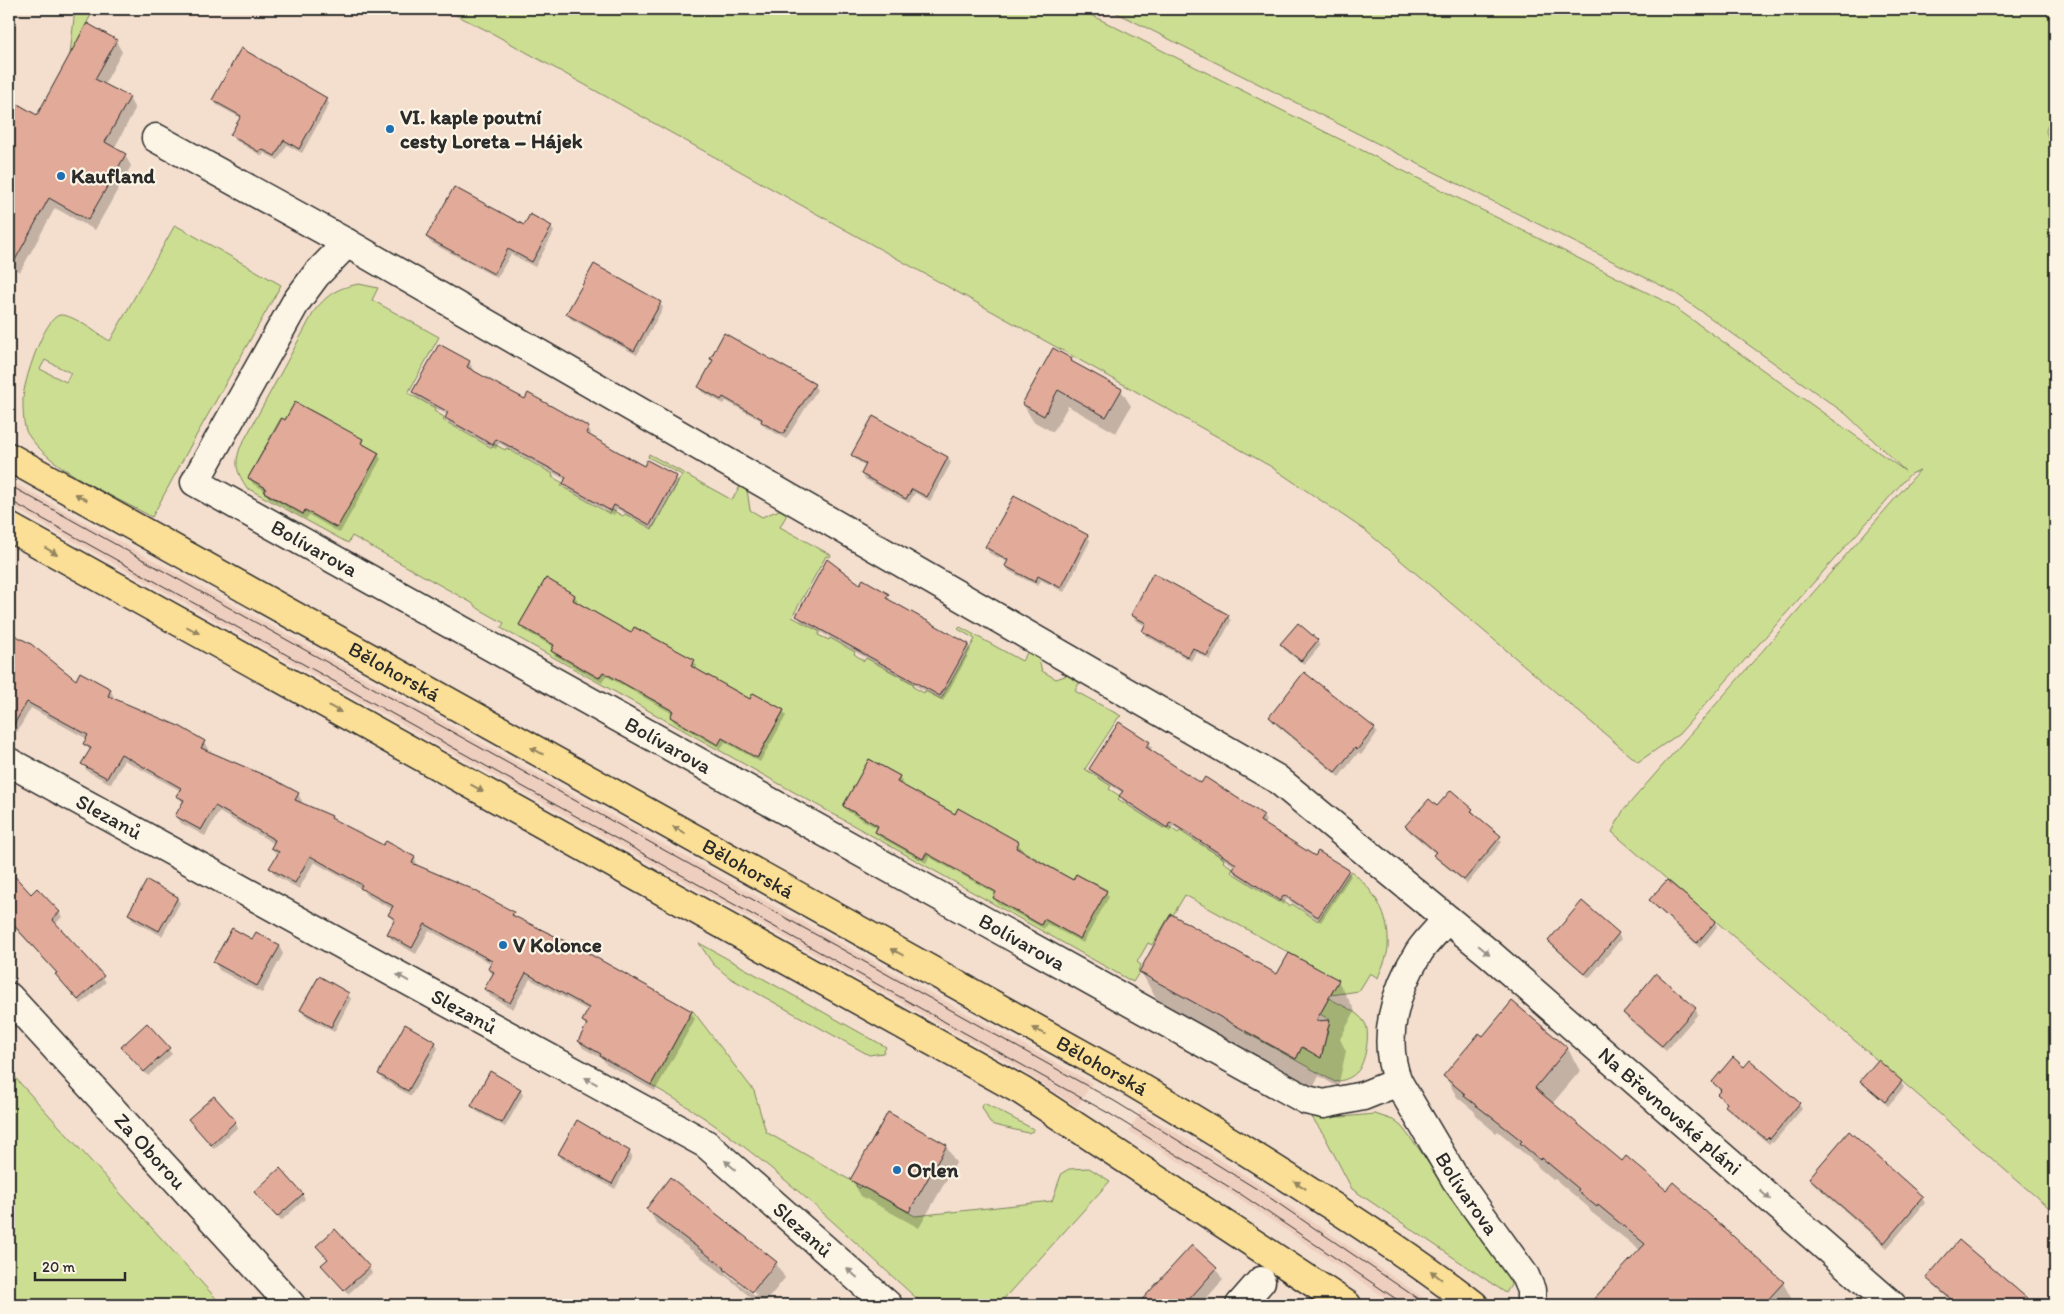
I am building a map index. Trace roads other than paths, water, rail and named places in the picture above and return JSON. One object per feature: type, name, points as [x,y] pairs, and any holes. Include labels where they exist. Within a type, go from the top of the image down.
[{"type":"main road","name":"Bělohorská","points":[[9,456],[1153,1095],[1222,1135],[1332,1206],[1431,1271],[1474,1305]]},
{"type":"main road","points":[[9,527],[1022,1091],[1347,1305]]},
{"type":"street","points":[[156,138],[347,242],[1277,779],[1447,919]]},
{"type":"street","name":"Bolívarova","points":[[347,242],[316,275],[296,302],[196,482],[1306,1100],[1324,1104],[1363,1096],[1398,1082]]},
{"type":"street","name":"Slezanů","points":[[9,762],[706,1144],[888,1305]]},
{"type":"street","name":"Bolívarova","points":[[1447,919],[1419,952],[1400,988],[1393,1012],[1390,1052],[1392,1068],[1398,1082],[1456,1180],[1524,1276],[1532,1290],[1531,1305]]},
{"type":"street","name":"Na Břevnovské pláni","points":[[1447,919],[1497,960],[1892,1305]]},
{"type":"street","name":"Za Oborou","points":[[9,997],[290,1305]]},
{"type":"street","points":[[1240,1305],[1261,1281]]},
{"type":"tram line","points":[[9,485],[1116,1102],[1260,1191],[1427,1305]]},
{"type":"tram line","points":[[9,500],[1110,1114],[1239,1193],[1405,1305]]},
{"type":"place","name":"VI. kaple poutní cesty Loreta – Hájek","points":[[390,129]]},
{"type":"place","name":"Kaufland","points":[[61,176]]},
{"type":"place","name":"V Kolonce","points":[[503,945]]},
{"type":"place","name":"Orlen","points":[[897,1170]]}]
